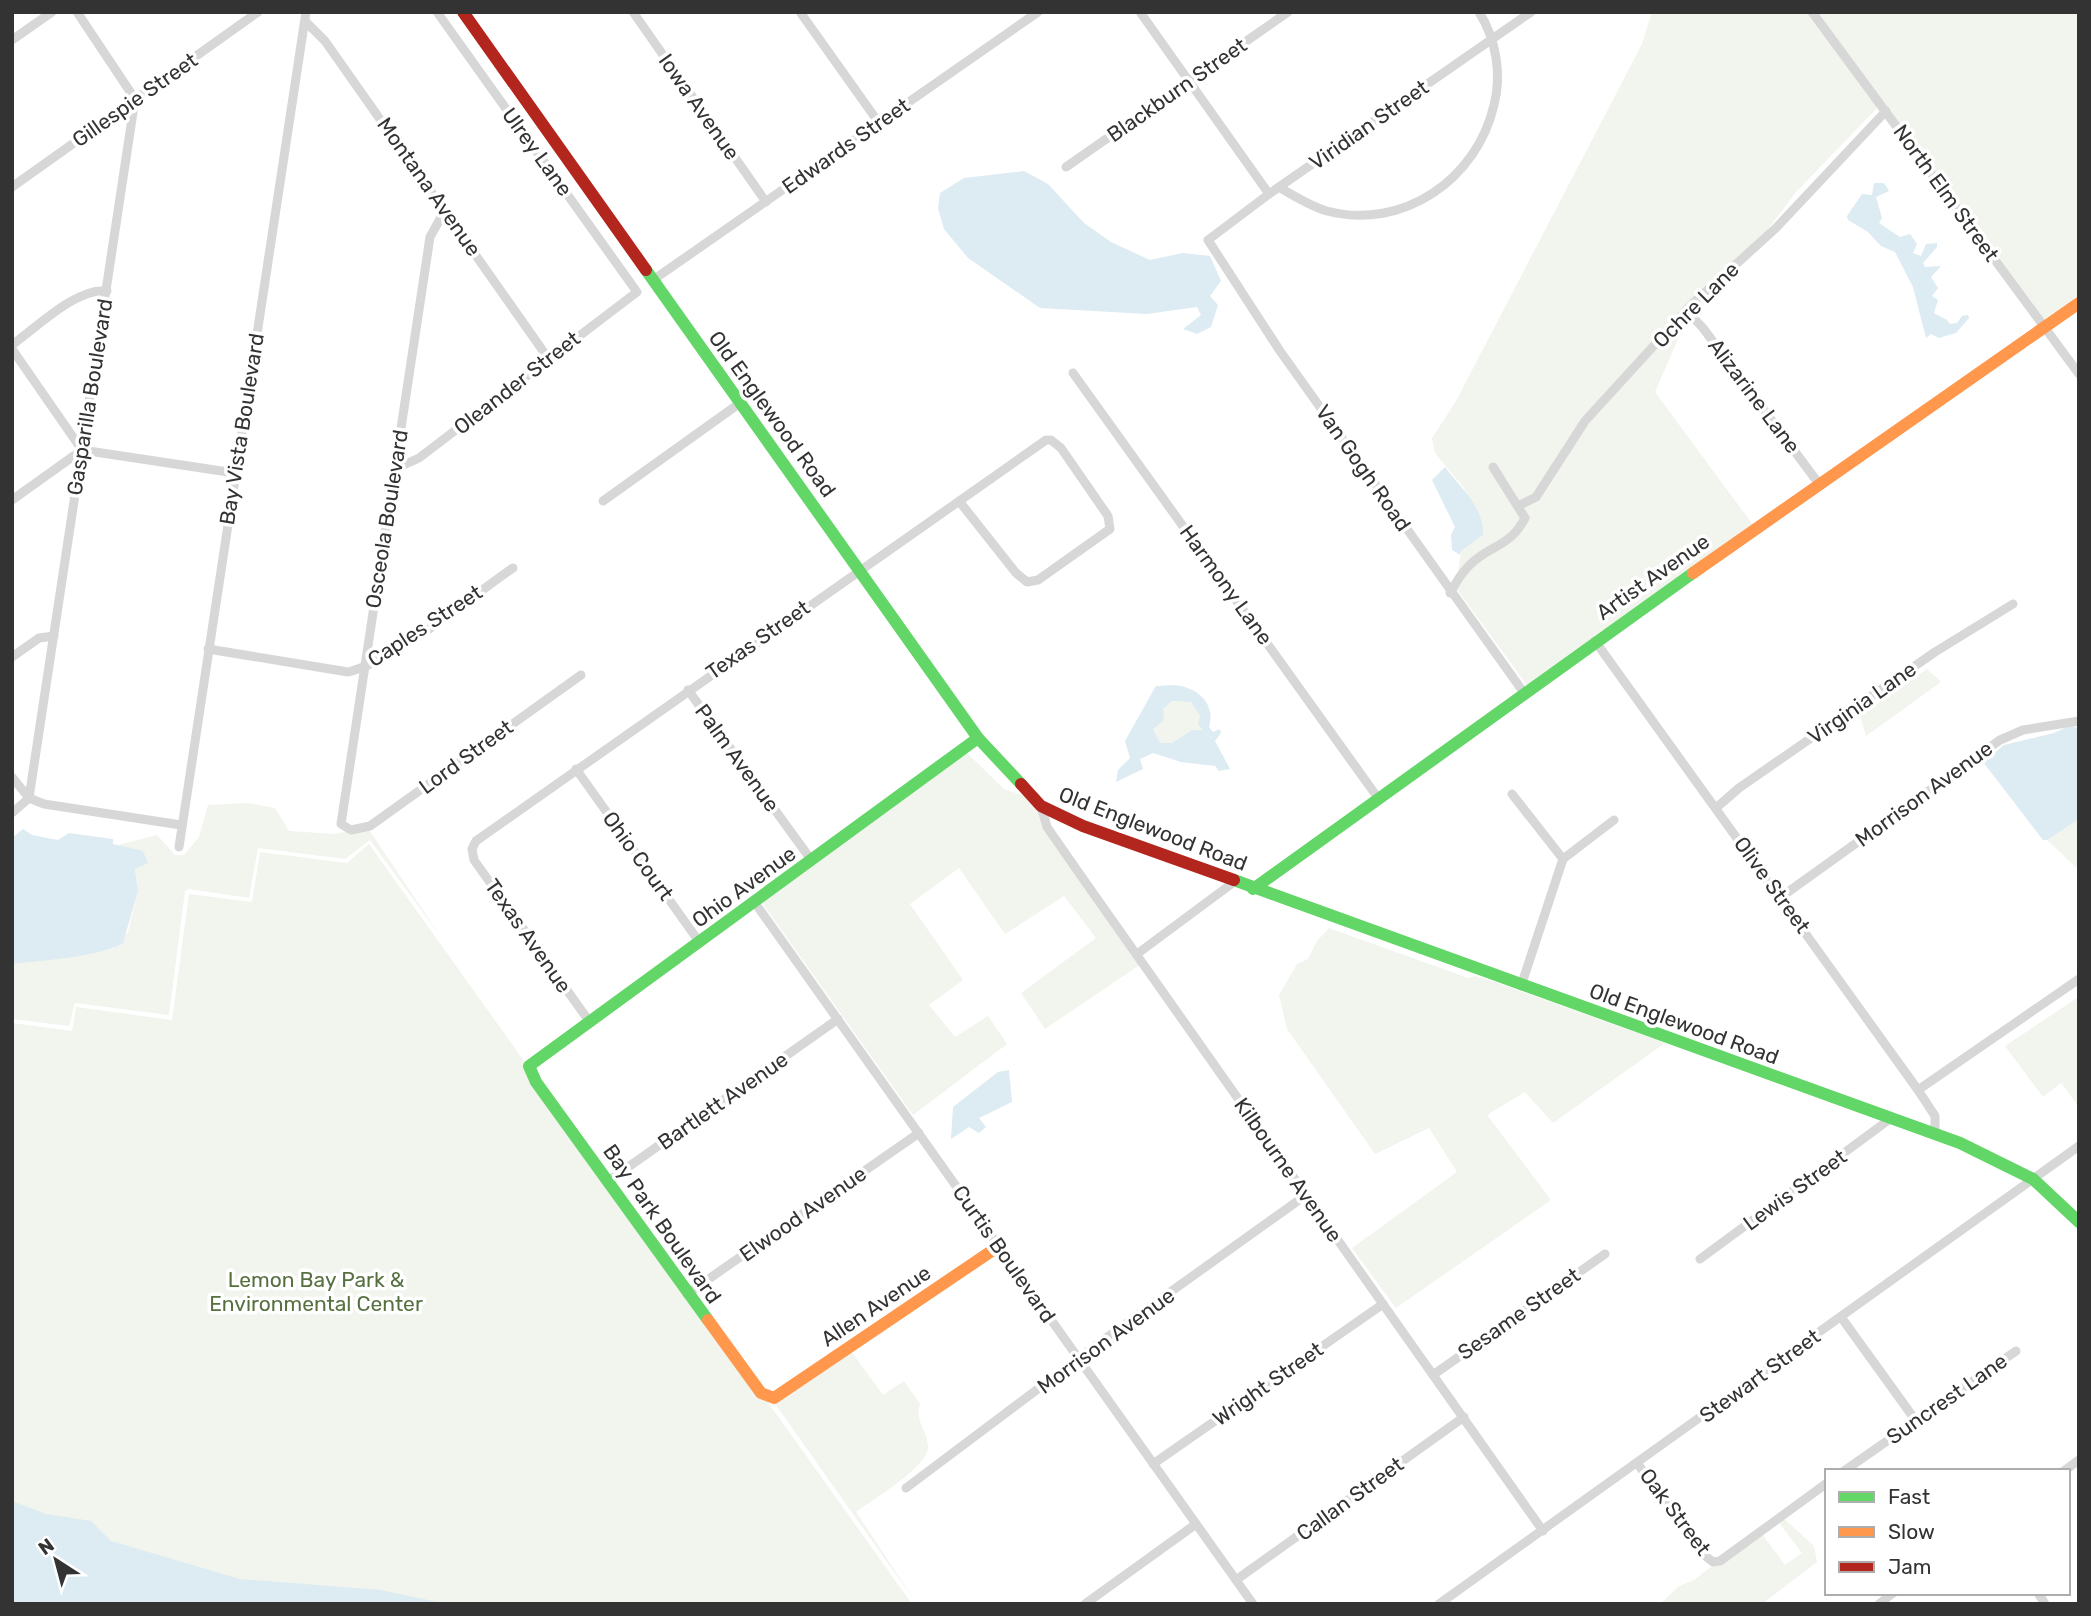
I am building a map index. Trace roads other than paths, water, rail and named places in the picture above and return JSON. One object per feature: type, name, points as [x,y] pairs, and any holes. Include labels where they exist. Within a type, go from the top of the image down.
[{"type":"street","points":[[12,40],[52,12]]},
{"type":"street","points":[[77,12],[135,99]]},
{"type":"street","name":"Gillespie Street","points":[[12,187],[258,12]]},
{"type":"street","name":"Ulrey Lane","points":[[437,12],[637,292]]},
{"type":"street","name":"Old Englewood Road","points":[[463,12],[978,738],[1041,806],[1083,827],[1935,1134],[2034,1178],[2079,1222]]},
{"type":"street","name":"Iowa Avenue","points":[[633,12],[766,202]]},
{"type":"street","points":[[800,12],[879,123]]},
{"type":"street","name":"Edwards Street","points":[[653,281],[1038,12]]},
{"type":"street","points":[[1140,12],[1269,194]]},
{"type":"street","name":"Blackburn Street","points":[[1066,167],[1288,12]]},
{"type":"street","points":[[1279,187],[1318,208],[1349,214],[1390,211],[1437,192],[1469,163],[1489,124],[1497,87],[1492,40],[1479,12]]},
{"type":"street","name":"Viridian Street","points":[[1209,240],[1269,194],[1531,12]]},
{"type":"street","name":"North Elm Street","points":[[1812,12],[2079,374]]},
{"type":"street","name":"Montana Avenue","points":[[306,17],[548,358]]},
{"type":"street","name":"Bay Vista Boulevard","points":[[179,847],[306,17]]},
{"type":"street","name":"Gasparilla Boulevard","points":[[29,798],[135,99]]},
{"type":"street","name":"Ochre Lane","points":[[1518,506],[1536,497],[1585,421],[1686,310],[1776,228],[1886,111]]},
{"type":"street","name":"Osceola Boulevard","points":[[348,830],[341,824],[341,819],[430,237],[445,210]]},
{"type":"street","name":"Van Gogh Road","points":[[1209,240],[1280,351],[1450,593],[1524,693]]},
{"type":"street","points":[[82,450],[12,347],[83,294],[107,291]]},
{"type":"street","name":"Oleander Street","points":[[395,469],[419,458],[637,292]]},
{"type":"street","name":"Artist Avenue","points":[[1253,889],[1595,641],[2079,303]]},
{"type":"street","name":"Alizarine Lane","points":[[1686,310],[1728,360],[1819,484]]},
{"type":"street","name":"Harmony Lane","points":[[1073,373],[1378,798]]},
{"type":"street","points":[[603,501],[740,402]]},
{"type":"street","name":"Texas Street","points":[[472,849],[476,841],[576,769],[860,569],[959,501],[1051,440],[1060,448],[1108,516],[1110,529],[1038,580],[1027,582],[1016,573],[959,501]]},
{"type":"street","points":[[12,500],[82,450],[235,472]]},
{"type":"street","points":[[1450,593],[1472,562],[1516,534],[1525,518],[1493,467]]},
{"type":"street","name":"Caples Street","points":[[208,649],[348,672],[365,668],[388,655],[513,568]]},
{"type":"street","name":"Virginia Lane","points":[[1716,808],[1739,788],[1935,652],[2013,604]]},
{"type":"street","points":[[12,657],[39,638],[54,636]]},
{"type":"street","name":"Olive Street","points":[[1595,641],[1782,897],[1918,1090],[1935,1116],[1935,1134]]},
{"type":"street","name":"Lord Street","points":[[348,830],[361,830],[376,822],[581,675]]},
{"type":"street","name":"Palm Avenue","points":[[688,690],[812,861]]},
{"type":"street","name":"Morrison Avenue","points":[[1782,897],[2000,740],[2023,730],[2079,721]]},
{"type":"street","name":"Ohio Avenue","points":[[529,1063],[700,943],[978,738]]},
{"type":"street","name":"Ohio Court","points":[[576,769],[700,943]]},
{"type":"street","points":[[12,777],[29,798],[44,804],[181,825]]},
{"type":"street","points":[[1512,793],[1563,859]]},
{"type":"street","points":[[12,813],[29,798]]},
{"type":"street","name":"Kilbourne Avenue","points":[[1041,806],[1047,827],[1543,1531]]},
{"type":"street","points":[[1521,986],[1563,859],[1615,820]]},
{"type":"street","name":"Texas Avenue","points":[[472,849],[474,860],[589,1021]]},
{"type":"street","points":[[1137,954],[1234,882]]},
{"type":"street","name":"Curtis Boulevard","points":[[755,903],[1253,1604]]},
{"type":"street","points":[[1918,1090],[2079,979]]},
{"type":"street","name":"Bartlett Avenue","points":[[607,1182],[838,1019]]},
{"type":"street","name":"Bay Park Boulevard","points":[[529,1063],[530,1072],[536,1082],[687,1294],[761,1392],[774,1398]]},
{"type":"street","name":"Lewis Street","points":[[1700,1259],[1890,1119]]},
{"type":"street","name":"Elwood Avenue","points":[[687,1294],[919,1132]]},
{"type":"street","name":"Stewart Street","points":[[1439,1604],[2079,1146]]},
{"type":"street","name":"Morrison Avenue","points":[[906,1488],[1078,1359],[1306,1195]]},
{"type":"street","name":"Allen Avenue","points":[[774,1398],[999,1245]]},
{"type":"street","name":"Sesame Street","points":[[1433,1375],[1605,1254]]},
{"type":"street","name":"Wright Street","points":[[1153,1464],[1383,1304]]},
{"type":"street","points":[[1841,1317],[1916,1421]]},
{"type":"street","name":"Suncrest Lane","points":[[1847,1469],[2016,1351]]},
{"type":"street","name":"Callan Street","points":[[1236,1580],[1464,1418]]},
{"type":"street","name":"Oak Street","points":[[1637,1463],[1704,1555],[1713,1562],[1720,1561],[1825,1484]]},
{"type":"street","points":[[1085,1604],[1196,1524]]},
{"type":"park label","name":"Lemon Bay Park & Environmental Center","points":[[316,1292]]}]
